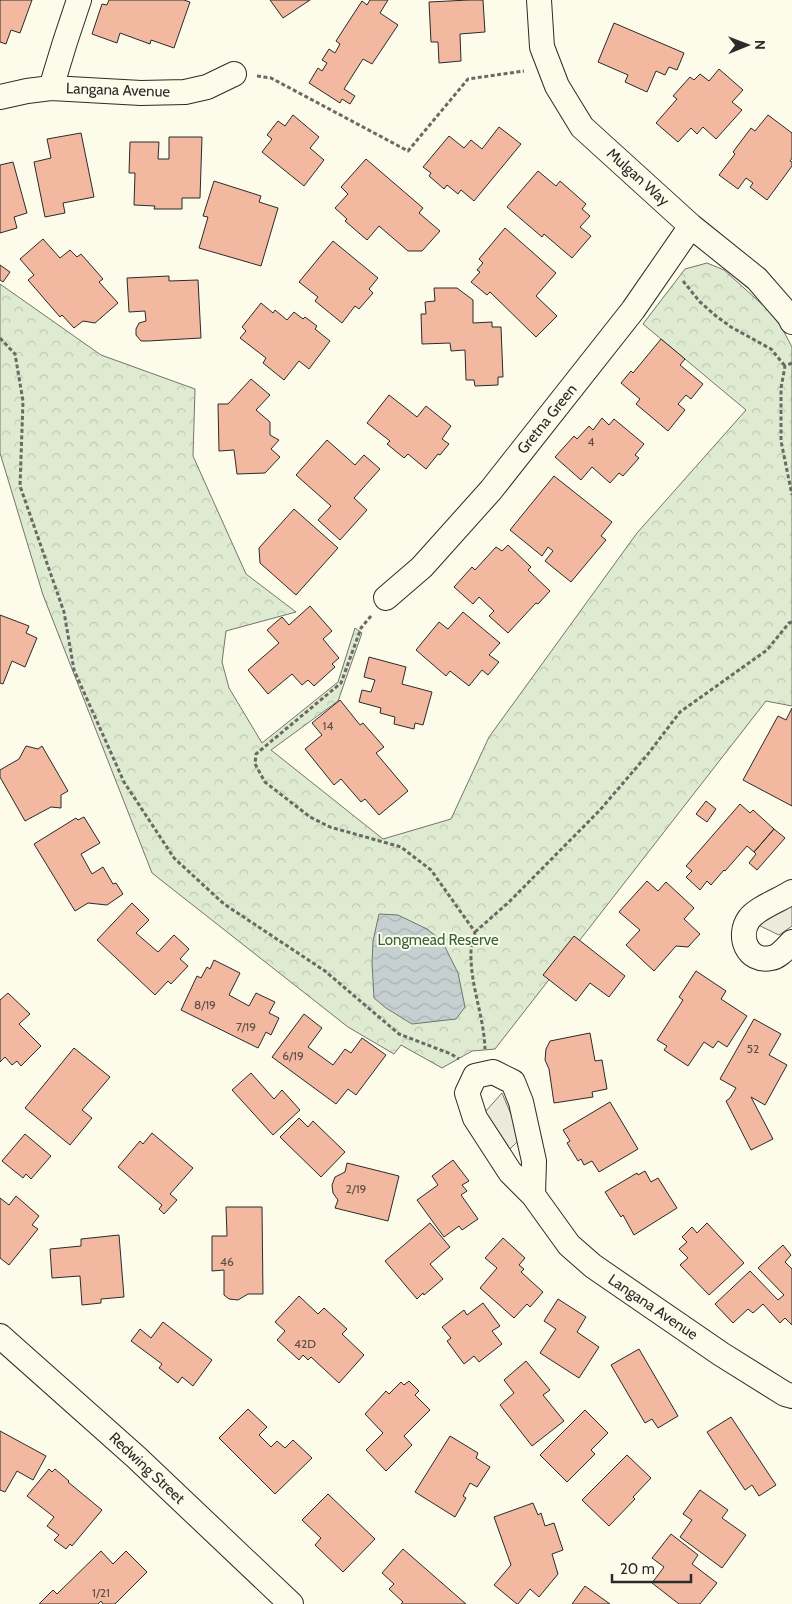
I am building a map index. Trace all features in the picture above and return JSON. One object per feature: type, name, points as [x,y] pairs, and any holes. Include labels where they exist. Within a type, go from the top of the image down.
[{"type":"street","points":[[51,88],[80,0]]},
{"type":"street","name":"Mulgan Way","points":[[539,0],[542,47],[557,86],[582,127],[691,226],[757,279],[792,322]]},
{"type":"street","name":"Langana Avenue","points":[[0,97],[51,88],[141,93],[185,92],[207,87],[234,74]]},
{"type":"street","name":"Gretna Green","points":[[386,598],[422,567],[491,490],[633,310],[691,226]]},
{"type":"street","points":[[792,892],[753,914],[748,921],[743,937],[750,953],[762,958],[771,958],[778,955],[792,942]]},
{"type":"street","points":[[471,1070],[493,1072],[513,1082],[521,1102],[534,1161],[533,1195]]},
{"type":"street","name":"Langana Avenue","points":[[471,1070],[467,1093],[475,1118],[510,1172],[533,1195],[568,1244],[593,1266],[721,1354],[785,1394],[792,1396]]},
{"type":"street","name":"Redwing Street","points":[[0,1336],[136,1457],[291,1604]]},
{"type":"path","points":[[234,74],[271,78],[408,150],[468,79],[550,67]]},
{"type":"path","points":[[663,265],[678,275],[700,302],[716,316],[731,327],[771,349],[785,366],[781,388],[781,441],[792,495]]},
{"type":"path","points":[[0,338],[15,354],[24,401],[20,486],[64,612],[74,670],[124,782],[174,858],[224,904],[325,972],[399,1034],[451,1054],[471,1070],[485,1056],[484,1035],[474,989],[471,950],[475,932],[508,902],[600,810],[648,754],[680,712],[767,650],[789,623],[792,622]]},
{"type":"path","points":[[785,366],[792,363]]},
{"type":"path","points":[[386,598],[361,628],[341,683],[256,754],[255,764],[265,782],[310,817],[330,827],[401,847],[431,870],[475,932]]},
{"type":"green space","name":"Longmead Reserve","points":[[707,263],[724,270],[776,317],[792,347],[792,706],[766,701],[495,1049],[472,1051],[442,1068],[401,1045],[394,1054],[348,1027],[152,873],[43,595],[0,453],[0,284],[101,355],[195,389],[193,456],[246,574],[296,612],[226,631],[222,662],[229,688],[262,743],[338,682],[355,628],[362,633],[338,701],[271,750],[383,839],[451,819],[489,737],[637,533],[746,410],[643,324],[685,269]]},
{"type":"shaded area","points":[[792,899],[792,926],[779,935],[756,924]]},
{"type":"shaded area","points":[[502,1093],[521,1138],[503,1156],[485,1112]]},
{"type":"water","points":[[379,914],[398,915],[427,929],[442,941],[458,973],[465,1007],[456,1019],[412,1024],[374,998],[373,941]]},
{"type":"building","points":[[0,0],[32,0],[20,33],[11,30],[6,44],[0,42]]},
{"type":"building","points":[[109,0],[184,0],[190,2],[174,48],[151,40],[150,44],[120,33],[117,43],[92,34],[102,4],[107,5]]},
{"type":"building","points":[[270,0],[310,0],[283,18]]},
{"type":"building","points":[[370,0],[388,0],[380,13],[398,25],[372,64],[363,59],[344,89],[355,96],[350,104],[342,99],[340,103],[309,83],[318,68],[322,71],[327,63],[322,60],[329,49],[335,53],[340,44],[336,41],[362,1],[367,5]]},
{"type":"building","points":[[483,0],[485,32],[460,34],[461,61],[439,63],[438,42],[431,42],[429,2]]},
{"type":"building","points":[[614,23],[684,53],[677,70],[669,67],[665,75],[656,71],[647,92],[625,82],[628,75],[598,62]]},
{"type":"building","points":[[719,69],[743,90],[732,102],[742,110],[716,139],[703,127],[697,134],[691,128],[678,142],[656,123],[677,99],[673,96],[690,77],[694,80],[700,74],[709,81]]},
{"type":"building","points":[[293,115],[319,137],[310,148],[324,160],[304,186],[262,152],[272,139],[267,135],[278,121],[285,126]]},
{"type":"building","points":[[768,115],[792,133],[792,158],[790,161],[792,166],[767,200],[750,187],[753,183],[746,178],[738,189],[719,175],[751,128],[755,131]]},
{"type":"building","points":[[499,127],[521,144],[474,201],[461,190],[458,194],[447,185],[444,189],[429,176],[431,173],[423,167],[449,136],[464,148],[471,140],[482,149]]},
{"type":"building","points":[[81,133],[94,197],[63,203],[65,213],[45,217],[34,162],[51,158],[47,139]]},
{"type":"building","points":[[169,137],[202,137],[200,198],[182,198],[182,209],[154,209],[155,206],[134,205],[135,173],[129,173],[130,142],[159,142],[158,159],[169,159]]},
{"type":"building","points":[[366,159],[423,208],[419,213],[440,231],[422,251],[408,251],[379,226],[367,240],[345,221],[347,219],[335,208],[348,194],[341,187]]},
{"type":"building","points":[[13,162],[27,213],[14,217],[17,228],[0,233],[0,165]]},
{"type":"building","points":[[538,171],[556,186],[560,181],[586,204],[582,209],[590,216],[580,227],[591,236],[572,258],[544,234],[542,237],[507,207]]},
{"type":"building","points":[[214,181],[261,196],[259,202],[278,208],[261,266],[199,248],[208,217],[203,216]]},
{"type":"building","points":[[505,228],[556,273],[536,296],[557,316],[536,337],[490,292],[487,295],[471,282],[480,272],[477,270],[483,263],[479,259]]},
{"type":"building","points":[[43,239],[60,258],[70,250],[77,257],[81,254],[103,279],[99,282],[118,303],[95,323],[83,321],[74,328],[62,315],[60,317],[28,280],[34,275],[20,259]]},
{"type":"building","points":[[333,241],[378,278],[369,289],[373,293],[359,309],[355,306],[342,323],[315,301],[318,297],[299,282]]},
{"type":"building","points":[[0,265],[10,272],[3,282],[0,280]]},
{"type":"building","points":[[169,276],[169,281],[198,280],[201,338],[141,341],[136,335],[136,329],[139,323],[146,321],[145,311],[129,312],[127,278]]},
{"type":"building","points":[[434,288],[457,288],[473,300],[473,323],[492,322],[492,327],[501,327],[503,377],[498,377],[498,385],[475,386],[474,380],[466,380],[465,350],[451,351],[450,343],[422,344],[421,314],[426,314],[425,302],[435,301]]},
{"type":"building","points":[[261,303],[273,313],[275,310],[287,320],[294,312],[303,319],[305,317],[317,326],[315,329],[330,341],[309,369],[299,361],[284,380],[263,363],[266,358],[240,338],[246,331],[242,327]]},
{"type":"building","points":[[661,339],[685,359],[680,365],[703,384],[691,399],[686,395],[678,404],[685,410],[668,431],[636,404],[640,399],[621,383],[631,371],[633,373]]},
{"type":"building","points":[[251,379],[270,395],[256,410],[270,422],[270,435],[279,440],[271,449],[280,457],[265,473],[237,474],[234,450],[219,451],[218,404],[228,404]]},
{"type":"building","points":[[389,395],[417,417],[426,406],[451,426],[442,439],[449,444],[426,469],[408,454],[404,458],[387,444],[390,441],[367,423]]},
{"type":"building","points":[[602,418],[609,425],[614,419],[644,444],[635,455],[639,458],[623,476],[619,473],[610,483],[592,467],[581,480],[555,457],[574,436],[577,439],[589,426],[593,430]]},
{"type":"building","points":[[327,440],[355,465],[364,455],[380,469],[354,498],[367,510],[340,540],[318,520],[331,506],[296,475]]},
{"type":"building","points":[[554,476],[612,522],[601,536],[606,540],[571,582],[545,561],[553,551],[548,547],[542,556],[510,530]]},
{"type":"building","points":[[294,509],[338,548],[296,595],[260,563],[259,548]]},
{"type":"building","points":[[508,545],[531,567],[528,570],[550,591],[508,633],[489,616],[494,611],[479,597],[473,604],[454,587],[472,567],[475,570],[496,547],[502,551]]},
{"type":"building","points":[[310,606],[332,631],[323,639],[339,658],[332,664],[335,667],[314,686],[308,680],[302,685],[292,674],[268,694],[248,670],[279,643],[267,630],[282,617],[289,625]]},
{"type":"building","points":[[463,612],[500,643],[489,655],[499,662],[488,675],[482,670],[469,686],[450,671],[446,676],[416,650],[439,622],[448,629]]},
{"type":"building","points":[[0,615],[29,626],[26,633],[37,638],[25,667],[12,661],[3,684],[0,683]]},
{"type":"building","points":[[369,657],[406,667],[402,684],[432,692],[423,725],[415,723],[414,729],[394,724],[395,717],[380,713],[381,708],[359,702],[362,690],[371,692],[375,680],[364,677]]},
{"type":"building","points":[[340,700],[360,725],[363,723],[384,747],[376,753],[408,791],[379,815],[365,799],[361,802],[341,779],[334,785],[305,749],[322,735],[312,723]]},
{"type":"building","points":[[792,708],[792,806],[743,780],[778,716],[786,720]]},
{"type":"building","points":[[26,746],[38,749],[42,746],[68,791],[61,795],[61,808],[51,807],[25,821],[0,777],[0,770],[19,759]]},
{"type":"building","points":[[706,801],[716,809],[707,822],[696,814]]},
{"type":"building","points":[[740,804],[750,813],[753,810],[774,829],[754,852],[747,846],[711,885],[707,881],[700,890],[686,877],[692,871],[686,866]]},
{"type":"building","points":[[84,817],[100,843],[81,854],[92,874],[103,867],[113,884],[116,883],[123,894],[107,905],[88,903],[75,911],[34,844],[76,818],[78,820]]},
{"type":"building","points":[[774,829],[785,838],[757,870],[749,863],[756,854],[754,852]]},
{"type":"building","points":[[647,881],[658,891],[666,882],[694,908],[684,919],[700,934],[688,947],[676,946],[654,971],[626,945],[640,930],[619,912]]},
{"type":"building","points":[[132,903],[149,920],[136,933],[158,952],[174,935],[189,949],[180,959],[188,966],[171,984],[168,981],[155,995],[97,940]]},
{"type":"building","points":[[574,936],[625,976],[609,997],[590,983],[576,1001],[543,975]]},
{"type":"building","points":[[214,960],[240,973],[229,995],[249,1006],[256,993],[275,1002],[269,1013],[279,1018],[271,1035],[266,1032],[258,1048],[181,1010],[197,976],[201,978],[207,967],[210,969]]},
{"type":"building","points":[[696,971],[726,991],[721,999],[747,1016],[727,1047],[718,1041],[713,1048],[704,1042],[688,1066],[664,1050],[667,1046],[657,1040],[683,1000],[679,997]]},
{"type":"building","points":[[8,993],[30,1014],[19,1024],[41,1046],[21,1066],[17,1061],[12,1065],[5,1057],[0,1062],[0,1000]]},
{"type":"building","points":[[304,1014],[322,1028],[308,1047],[333,1065],[345,1049],[351,1053],[362,1038],[386,1055],[356,1095],[348,1089],[336,1104],[272,1057]]},
{"type":"building","points":[[754,1019],[781,1034],[769,1055],[787,1065],[765,1105],[751,1097],[773,1139],[751,1150],[726,1101],[736,1088],[720,1079]]},
{"type":"building","points":[[590,1033],[595,1061],[602,1060],[607,1089],[592,1092],[593,1097],[554,1103],[549,1069],[545,1060],[546,1049],[550,1041]]},
{"type":"building","points":[[74,1048],[110,1077],[82,1110],[92,1118],[70,1145],[25,1108]]},
{"type":"building","points":[[251,1073],[274,1099],[282,1090],[300,1110],[273,1135],[232,1090]]},
{"type":"building","points":[[610,1102],[638,1149],[599,1172],[592,1161],[584,1165],[581,1159],[578,1161],[567,1143],[570,1141],[563,1130]]},
{"type":"building","points":[[299,1118],[308,1127],[313,1121],[345,1152],[321,1177],[280,1137]]},
{"type":"building","points":[[152,1133],[193,1168],[170,1194],[177,1200],[164,1214],[159,1209],[162,1205],[118,1167],[140,1141],[143,1144]]},
{"type":"building","points":[[25,1134],[51,1156],[31,1179],[26,1174],[23,1178],[2,1161]]},
{"type":"building","points":[[453,1160],[469,1181],[462,1185],[467,1191],[461,1195],[478,1219],[462,1230],[459,1226],[444,1237],[417,1200],[438,1185],[432,1176]]},
{"type":"building","points":[[347,1163],[399,1176],[388,1221],[335,1208],[338,1200],[333,1193],[332,1185],[335,1177],[345,1172]]},
{"type":"building","points":[[645,1171],[651,1182],[658,1178],[677,1208],[634,1235],[623,1215],[621,1217],[605,1192],[637,1173],[638,1175]]},
{"type":"building","points":[[16,1196],[39,1216],[32,1225],[38,1229],[9,1265],[0,1258],[0,1198],[9,1205]]},
{"type":"building","points":[[226,1207],[262,1207],[263,1294],[248,1294],[238,1300],[229,1299],[224,1295],[224,1270],[212,1271],[212,1236],[227,1236]]},
{"type":"building","points":[[430,1223],[450,1247],[430,1264],[443,1279],[417,1299],[385,1261]]},
{"type":"building","points":[[707,1223],[744,1263],[709,1295],[680,1265],[688,1258],[679,1249],[687,1242],[682,1237],[692,1227],[697,1233]]},
{"type":"building","points":[[119,1235],[124,1297],[101,1299],[101,1303],[82,1305],[80,1276],[52,1278],[50,1249],[81,1246],[81,1239]]},
{"type":"building","points":[[503,1238],[525,1258],[519,1265],[524,1269],[521,1272],[543,1292],[530,1307],[527,1304],[514,1318],[480,1288],[497,1268],[485,1258]]},
{"type":"building","points":[[783,1245],[791,1255],[785,1262],[792,1269],[792,1325],[785,1318],[780,1323],[763,1304],[753,1313],[748,1309],[733,1323],[715,1304],[750,1271],[778,1300],[784,1295],[758,1268]]},
{"type":"building","points":[[299,1296],[318,1314],[324,1308],[347,1329],[342,1334],[364,1355],[339,1383],[311,1357],[308,1360],[303,1355],[299,1360],[277,1340],[285,1331],[275,1322]]},
{"type":"building","points":[[558,1299],[586,1317],[577,1332],[599,1347],[579,1378],[540,1353],[556,1329],[544,1321]]},
{"type":"building","points":[[483,1303],[500,1326],[492,1331],[502,1344],[479,1362],[474,1356],[464,1364],[447,1341],[451,1338],[442,1327],[464,1310],[467,1315]]},
{"type":"building","points":[[163,1322],[212,1360],[193,1386],[182,1377],[178,1383],[159,1368],[162,1364],[131,1341],[140,1329],[151,1338]]},
{"type":"building","points":[[639,1349],[678,1416],[658,1428],[652,1419],[645,1423],[611,1365]]},
{"type":"building","points":[[526,1361],[550,1390],[543,1395],[564,1421],[532,1446],[500,1405],[514,1393],[504,1380]]},
{"type":"building","points":[[409,1381],[419,1391],[415,1395],[430,1410],[404,1436],[412,1445],[386,1471],[366,1450],[383,1433],[365,1414],[386,1391],[389,1394],[401,1382],[404,1385]]},
{"type":"building","points":[[248,1409],[267,1427],[259,1435],[271,1447],[277,1441],[285,1448],[293,1440],[312,1458],[275,1494],[219,1438]]},
{"type":"building","points":[[585,1410],[608,1433],[591,1450],[595,1454],[567,1482],[540,1455]]},
{"type":"building","points":[[731,1417],[776,1485],[759,1496],[752,1485],[745,1490],[707,1432]]},
{"type":"building","points":[[0,1431],[46,1456],[33,1480],[17,1471],[5,1492],[0,1490]]},
{"type":"building","points":[[450,1436],[478,1453],[476,1458],[490,1467],[477,1487],[470,1483],[463,1496],[466,1498],[455,1517],[415,1492]]},
{"type":"building","points":[[627,1455],[651,1478],[633,1497],[635,1499],[609,1526],[582,1500]]},
{"type":"building","points":[[49,1469],[52,1472],[55,1469],[102,1510],[72,1546],[70,1544],[66,1549],[54,1540],[59,1535],[47,1526],[54,1517],[27,1496]]},
{"type":"building","points":[[700,1490],[728,1510],[722,1518],[746,1535],[722,1568],[680,1537],[692,1520],[683,1514]]},
{"type":"building","points":[[328,1494],[375,1539],[343,1572],[315,1545],[321,1538],[302,1520]]},
{"type":"building","points":[[533,1503],[538,1515],[541,1513],[545,1526],[554,1523],[563,1550],[552,1554],[558,1574],[539,1597],[530,1589],[517,1604],[494,1585],[511,1565],[494,1517]]},
{"type":"building","points":[[671,1534],[698,1555],[692,1564],[717,1583],[700,1604],[679,1604],[652,1583],[664,1567],[652,1558]]},
{"type":"building","points":[[403,1549],[466,1604],[401,1604],[403,1602],[389,1589],[394,1584],[382,1573]]},
{"type":"building","points":[[101,1551],[113,1564],[126,1551],[147,1572],[115,1604],[103,1604],[101,1601],[98,1604],[39,1604],[53,1590],[57,1594]]},
{"type":"building","points":[[585,1586],[610,1604],[572,1604]]}]
